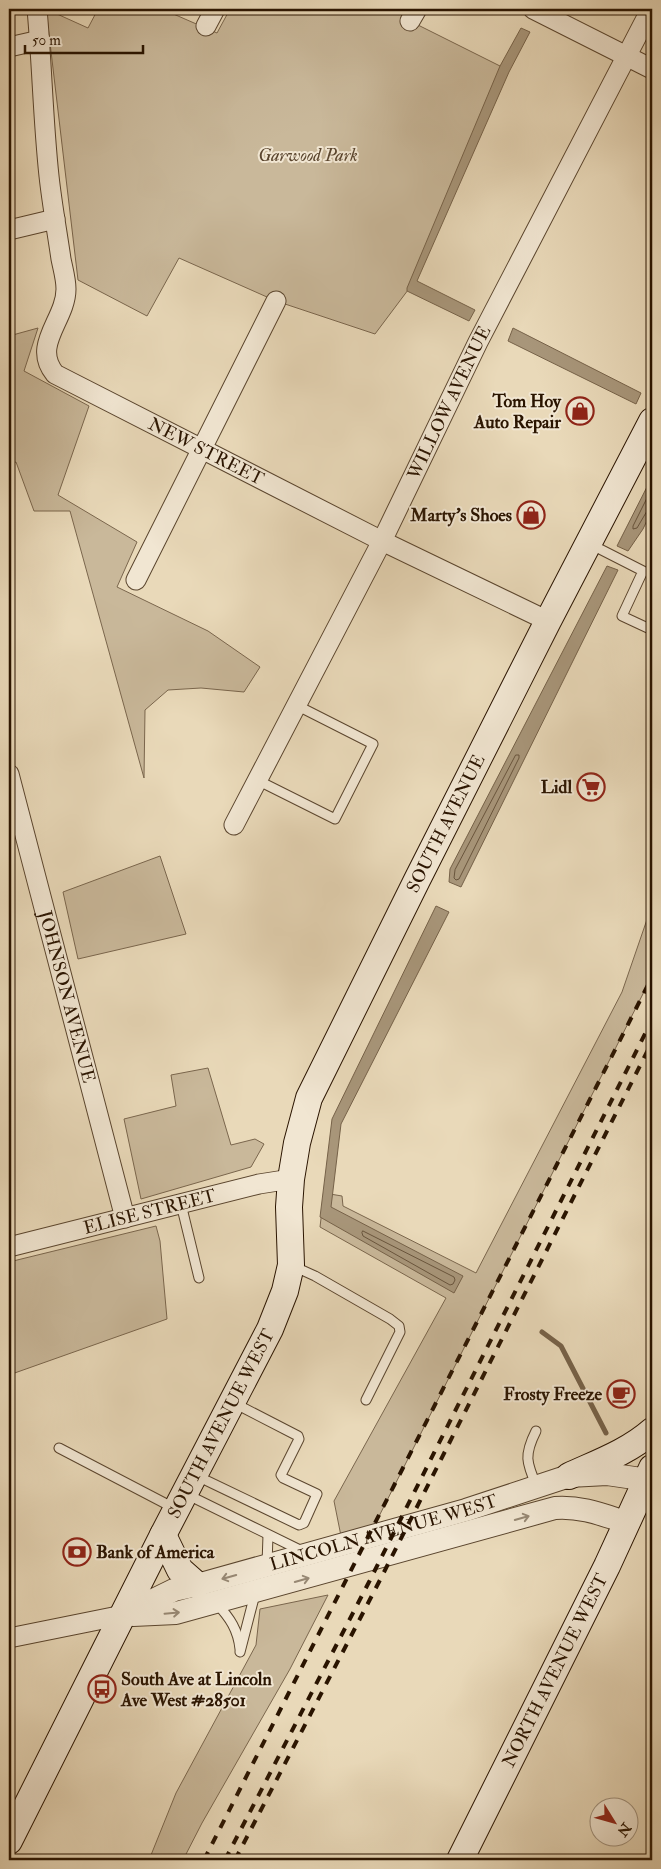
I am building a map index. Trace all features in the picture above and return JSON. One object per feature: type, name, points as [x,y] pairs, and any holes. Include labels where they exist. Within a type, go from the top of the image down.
[{"type":"main road","name":"SOUTH AVENUE","points":[[291,1254],[289,1207],[291,1179],[297,1142],[310,1098],[413,888],[652,421]]},
{"type":"main road","name":"SOUTH AVENUE WEST","points":[[9,1842],[163,1535],[270,1330],[285,1291],[291,1254]]},
{"type":"main road","points":[[569,1476],[626,1450],[642,1440],[652,1430]]},
{"type":"main road","name":"NORTH AVENUE WEST","points":[[460,1860],[650,1474]]},
{"type":"main road","points":[[163,1535],[180,1570],[206,1594]]},
{"type":"street","points":[[9,230],[55,219],[49,176],[37,9]]},
{"type":"street","points":[[206,26],[215,9]]},
{"type":"street","points":[[533,9],[652,69]]},
{"type":"street","name":"WILLOW AVENUE","points":[[234,825],[382,541],[478,342],[650,9]]},
{"type":"street","points":[[9,47],[40,40]]},
{"type":"street","name":"NEW STREET","points":[[55,219],[66,288],[62,311],[48,340],[46,350],[49,368],[55,374],[382,541],[548,622]]},
{"type":"street","points":[[136,580],[276,301]]},
{"type":"street","name":"JOHNSON AVENUE","points":[[9,774],[124,1218]]},
{"type":"street","name":"ELISE STREET","points":[[9,1247],[259,1184],[291,1179]]},
{"type":"street","name":"LINCOLN AVENUE WEST","points":[[206,1594],[267,1566],[466,1510],[569,1476],[650,1474]]},
{"type":"street","name":"LINCOLN AVENUE WEST","points":[[9,1638],[123,1615],[174,1590],[206,1594],[255,1593],[555,1508],[584,1509],[628,1522]]},
{"type":"lane","points":[[589,543],[643,571],[622,616],[652,630]]},
{"type":"lane","points":[[257,780],[335,819],[373,744],[296,705]]},
{"type":"lane","points":[[181,1204],[199,1278]]},
{"type":"lane","points":[[291,1254],[315,1276],[399,1326],[400,1332],[366,1400]]},
{"type":"lane","points":[[58,1448],[185,1492],[299,1526],[304,1523],[317,1494],[283,1478],[281,1475],[299,1438],[298,1436],[233,1402]]},
{"type":"lane","points":[[536,1431],[527,1448],[527,1465],[537,1487]]},
{"type":"lane","points":[[185,1492],[309,1554]]},
{"type":"lane","points":[[267,1566],[268,1535]]},
{"type":"lane","points":[[206,1594],[230,1618],[240,1642],[240,1652],[255,1593]]},
{"type":"green space","name":"Garwood Park","points":[[46,9],[88,28],[98,9],[162,9],[217,33],[230,9],[414,9],[410,21],[504,68],[411,286],[375,334],[276,301],[179,258],[147,316],[78,280]]},
{"type":"green space","points":[[38,328],[24,371],[89,406],[58,495],[137,542],[117,587],[208,631],[260,667],[244,692],[201,688],[168,690],[145,710],[144,778],[70,511],[34,511],[16,462],[9,464],[9,336]]},
{"type":"green space","points":[[160,856],[186,934],[78,959],[63,892]]},
{"type":"green space","points":[[652,905],[652,976],[367,1540],[342,1541],[334,1501],[446,1298],[320,1227],[324,1193],[342,1196],[343,1206],[476,1273],[622,992]]},
{"type":"green space","points":[[208,1068],[231,1145],[255,1139],[264,1144],[251,1167],[141,1199],[124,1119],[176,1106],[171,1075]]},
{"type":"green space","points":[[156,1226],[160,1241],[167,1319],[9,1375],[9,1262]]},
{"type":"green space","points":[[328,1595],[290,1669],[202,1823],[183,1860],[149,1860],[176,1793],[256,1645],[260,1609]]},
{"type":"water","points":[[521,28],[530,32],[509,72],[417,281],[475,310],[469,321],[407,291],[407,288],[500,66]]},
{"type":"water","points":[[513,328],[641,393],[636,404],[508,341]]},
{"type":"water","points":[[652,477],[652,510],[643,529],[628,551],[617,546]]},
{"type":"water","points":[[607,566],[618,570],[461,887],[449,882],[450,869]]},
{"type":"water","points":[[436,906],[449,912],[341,1124],[331,1207],[463,1276],[454,1293],[320,1217],[332,1119]]},
{"type":"waterway","points":[[542,1332],[561,1346],[606,1433]]},
{"type":"railway","points":[[204,1860],[652,977]]},
{"type":"railway","points":[[225,1860],[369,1582],[652,1020]]},
{"type":"railway","points":[[235,1860],[380,1580],[652,1042]]},
{"type":"place","name":"Tom Hoy Auto Repair","points":[[580,411]]},
{"type":"place","name":"Marty's Shoes","points":[[531,515]]},
{"type":"place","name":"Lidl","points":[[591,787]]},
{"type":"place","name":"Frosty Freeze","points":[[621,1394]]},
{"type":"place","name":"Bank of America","points":[[77,1552]]},
{"type":"place","name":"South Ave at Lincoln Ave West #28501","points":[[102,1689]]}]
